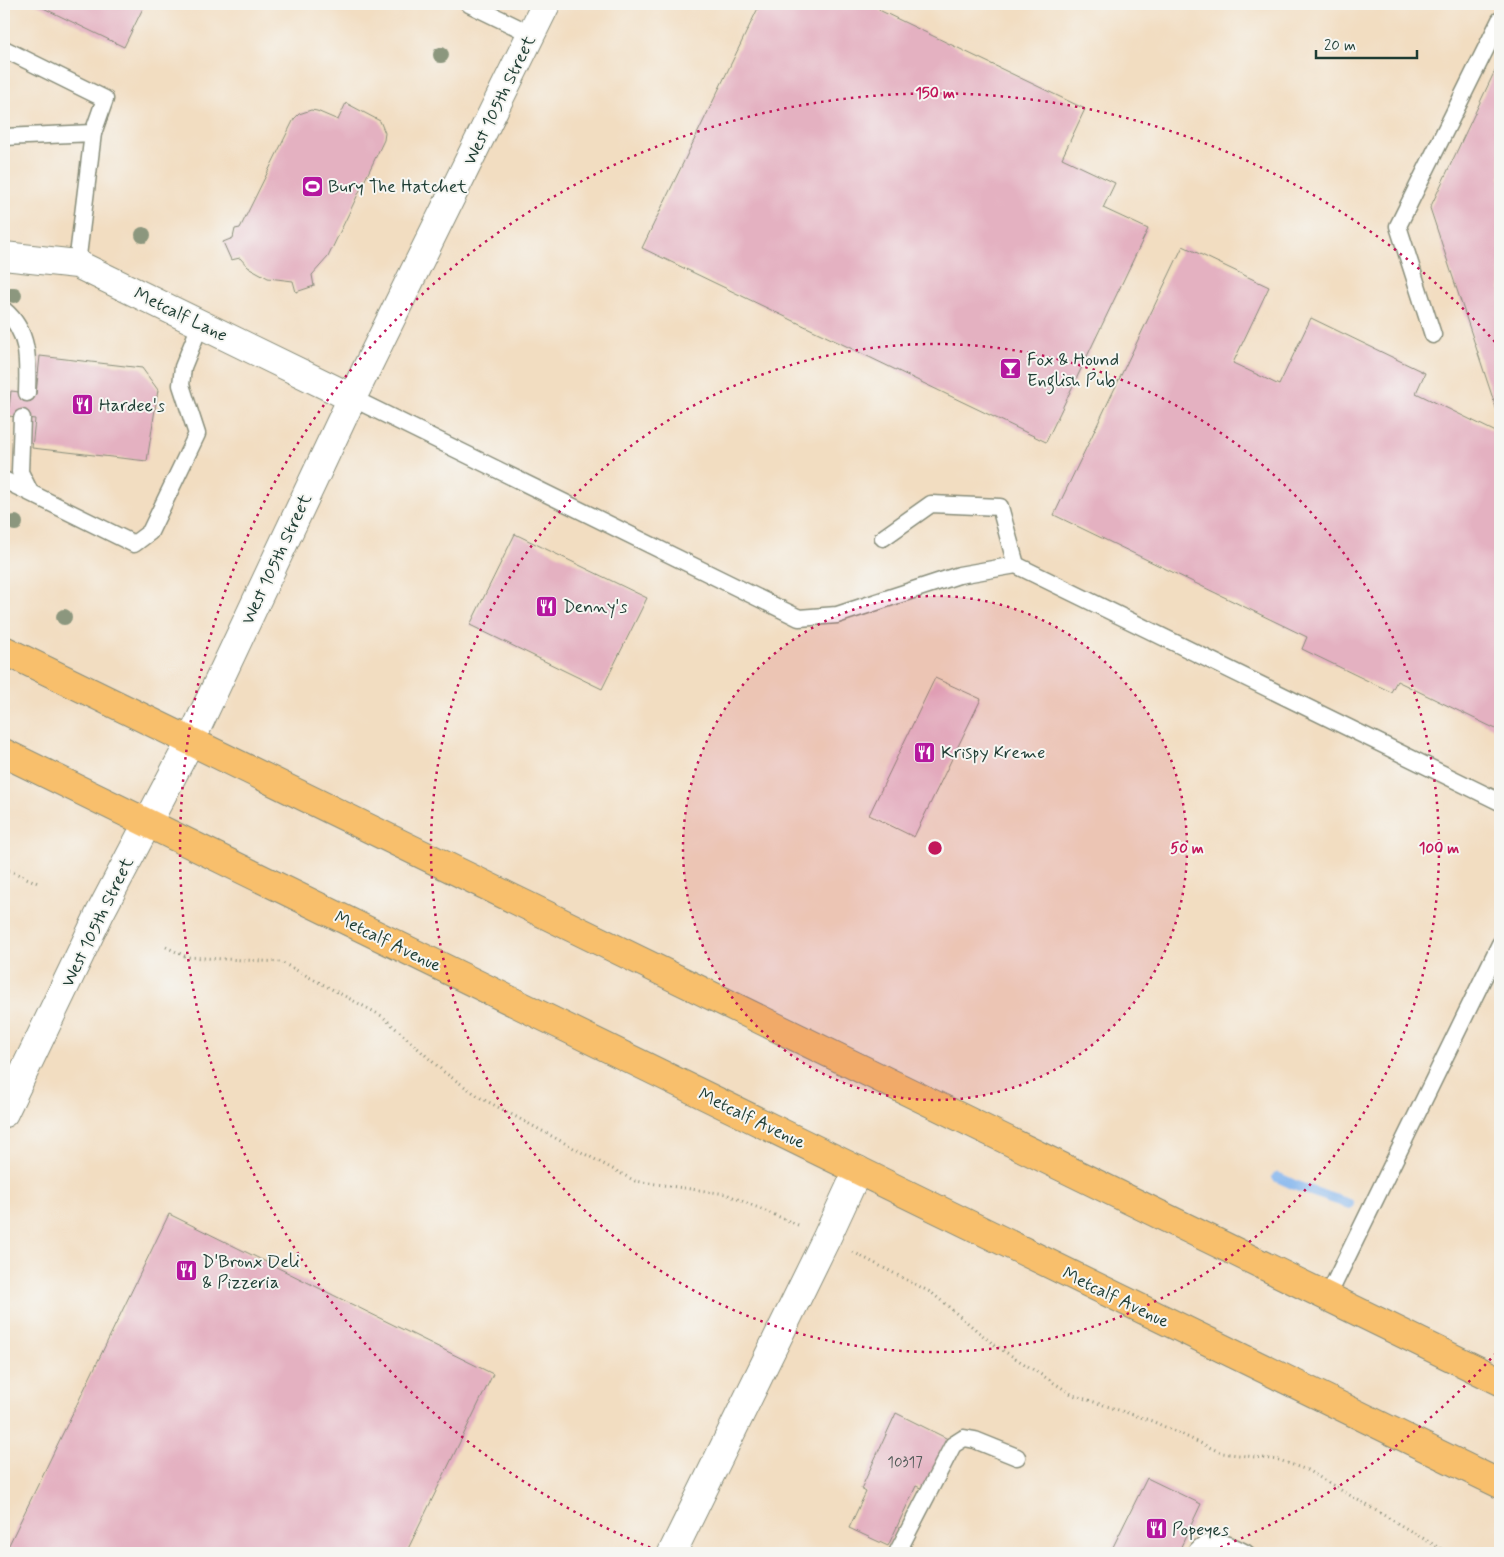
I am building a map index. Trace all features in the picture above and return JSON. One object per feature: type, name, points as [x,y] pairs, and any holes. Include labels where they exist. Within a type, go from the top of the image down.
[{"type":"main road","points":[[4,650],[1500,1381]]},
{"type":"main road","name":"Metcalf Avenue","points":[[4,753],[1500,1484]]},
{"type":"street","name":"West 105th Street","points":[[4,1113],[96,922],[146,823],[190,742],[352,398],[546,4]]},
{"type":"street","name":"Metcalf Lane","points":[[4,256],[77,264],[352,398]]},
{"type":"street","points":[[672,1553],[827,1238],[858,1170]]},
{"type":"lane","points":[[469,4],[531,34]]},
{"type":"lane","points":[[1433,335],[1398,226],[1500,20]]},
{"type":"lane","points":[[4,49],[105,98],[92,133],[77,264]]},
{"type":"lane","points":[[4,137],[92,133]]},
{"type":"lane","points":[[4,310],[19,327],[25,341],[28,363],[27,393]]},
{"type":"lane","points":[[4,480],[134,544],[150,532],[197,434],[181,385],[183,367],[201,323]]},
{"type":"lane","points":[[352,398],[799,618],[837,615],[959,575],[1016,565],[1500,802]]},
{"type":"lane","points":[[22,418],[20,472],[30,492]]},
{"type":"lane","points":[[884,538],[931,504],[1000,507],[1016,565]]},
{"type":"lane","points":[[1328,1298],[1500,944]]},
{"type":"lane","points":[[898,1553],[953,1445],[964,1438],[975,1440],[1017,1457]]},
{"type":"lane","points":[[1195,1553],[1201,1545],[1214,1541],[1246,1553]]},
{"type":"path","points":[[4,868],[40,884]]},
{"type":"building","points":[[35,4],[145,4],[124,47]]},
{"type":"building","points":[[760,4],[882,4],[879,10],[1085,109],[1062,158],[1115,183],[1103,208],[1148,229],[1046,442],[642,248]]},
{"type":"building","points":[[1500,60],[1500,420],[1430,208]]},
{"type":"building","name":"Bury The Hatchet","points":[[346,103],[380,121],[385,133],[384,140],[328,257],[312,275],[314,286],[296,292],[293,281],[268,278],[248,267],[240,258],[231,260],[223,242],[233,238],[235,229],[240,228],[294,119],[299,114],[311,110],[338,120]]},
{"type":"building","points":[[1183,246],[1269,287],[1233,363],[1279,385],[1311,318],[1425,373],[1416,393],[1500,434],[1500,731],[1397,681],[1391,692],[1302,649],[1307,637],[1054,515]]},
{"type":"building","name":"Hardee's","points":[[40,356],[142,368],[158,390],[147,461],[32,448],[35,419],[8,416],[11,391],[36,394]]},
{"type":"building","points":[[515,534],[647,598],[602,689],[470,625]]},
{"type":"building","points":[[935,678],[981,699],[914,837],[869,815]]},
{"type":"building","points":[[169,1214],[493,1374],[406,1553],[5,1553]]},
{"type":"building","points":[[896,1413],[948,1439],[923,1489],[916,1486],[888,1546],[849,1528],[866,1492],[861,1489]]},
{"type":"building","name":"Popeyes","points":[[1147,1478],[1201,1504],[1178,1553],[1110,1553]]},
{"type":"waterway","points":[[1277,1177],[1299,1187],[1349,1204]]},
{"type":"place","name":"Bury The Hatchet","points":[[312,186]]},
{"type":"place","name":"Fox & Hound English Pub","points":[[1011,369]]},
{"type":"place","name":"Hardee's","points":[[83,405]]},
{"type":"place","name":"Denny's","points":[[547,606]]},
{"type":"place","name":"Krispy Kreme","points":[[925,752]]},
{"type":"place","name":"D'Bronx Deli & Pizzeria","points":[[186,1271]]},
{"type":"place","name":"Popeyes","points":[[1156,1529]]}]
